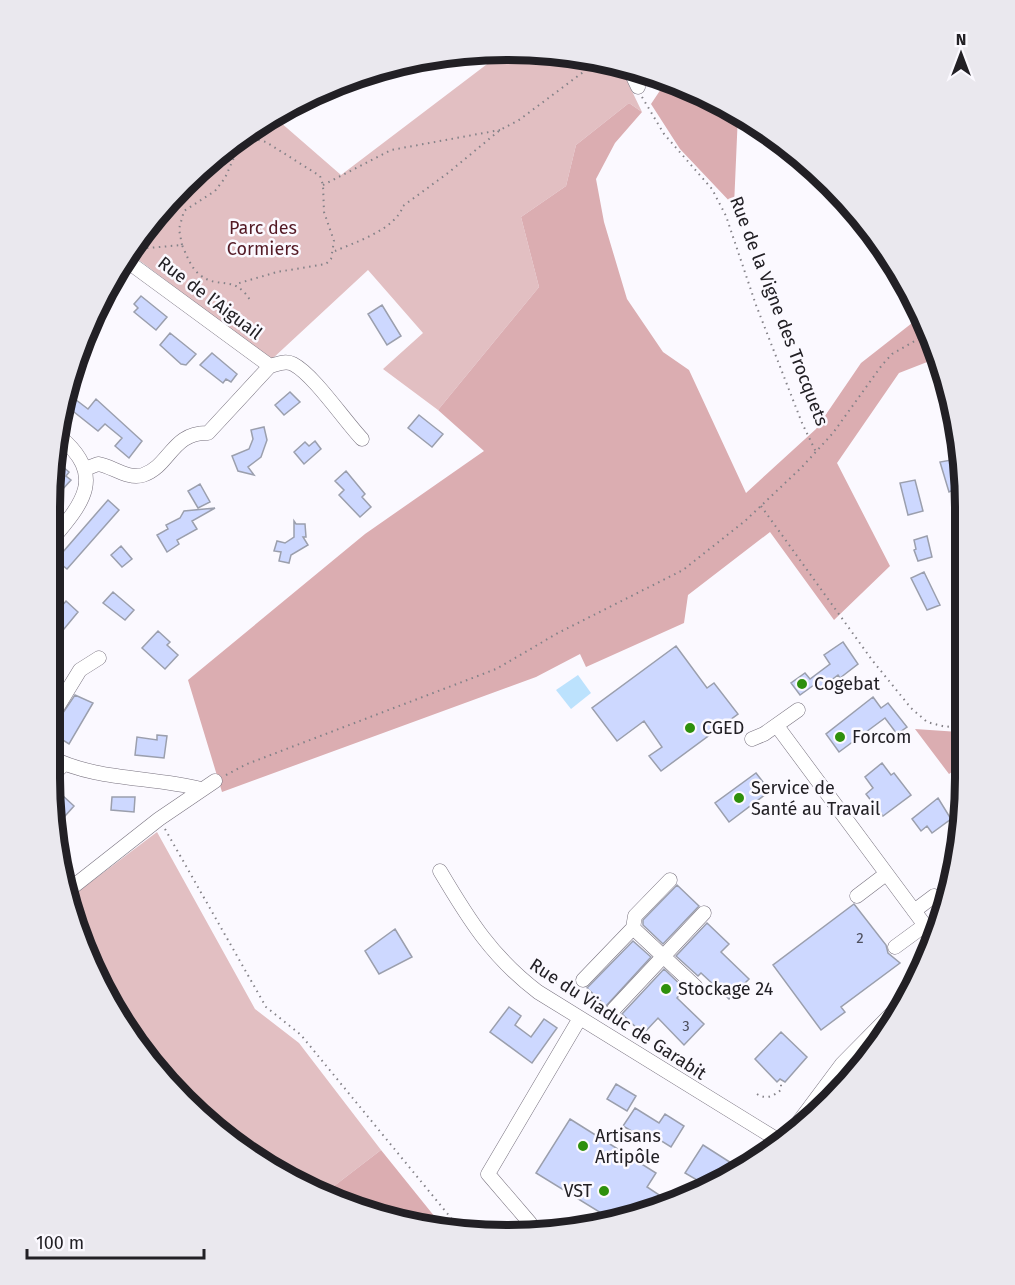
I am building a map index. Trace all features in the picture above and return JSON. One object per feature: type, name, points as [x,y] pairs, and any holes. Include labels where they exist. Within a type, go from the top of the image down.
[{"type":"street","points":[[634,79],[638,87]]},
{"type":"street","name":"Rue de l’Aiguail","points":[[132,264],[270,366]]},
{"type":"street","points":[[85,469],[98,464],[132,476],[143,475],[190,434],[208,432],[270,366],[283,362],[300,369],[362,439]]},
{"type":"street","points":[[60,530],[76,511],[86,487],[83,460],[65,442]]},
{"type":"street","points":[[60,703],[80,670],[99,658]]},
{"type":"street","points":[[758,737],[793,714]]},
{"type":"street","points":[[777,726],[928,930]]},
{"type":"street","points":[[60,762],[103,775],[177,783],[201,789]]},
{"type":"street","points":[[60,768],[64,764]]},
{"type":"street","points":[[74,886],[159,819],[215,781]]},
{"type":"street","name":"Rue du Viaduc de Garabit","points":[[441,871],[468,918],[496,955],[538,992],[774,1137]]},
{"type":"street","points":[[857,896],[886,874]]},
{"type":"street","points":[[583,980],[633,928],[635,916],[670,880]]},
{"type":"street","points":[[914,911],[934,896]]},
{"type":"street","points":[[614,1009],[704,914]]},
{"type":"street","points":[[895,947],[925,926]]},
{"type":"street","points":[[633,928],[696,987]]},
{"type":"street","points":[[530,1223],[488,1174],[580,1018]]},
{"type":"street","points":[[830,1088],[864,1039],[883,1021]]},
{"type":"path","points":[[236,151],[219,187],[184,211],[178,229],[193,269],[202,276],[236,284],[277,272],[326,264],[335,251],[379,232],[401,214],[403,206],[448,173],[500,129],[519,120],[588,68]]},
{"type":"path","name":"Rue de la Vigne des Trocquets","points":[[638,87],[663,134],[712,189],[726,216],[756,306],[802,423],[816,452]]},
{"type":"path","points":[[323,185],[391,150],[443,138],[500,129]]},
{"type":"path","points":[[251,141],[255,139],[266,142],[316,172],[323,185],[324,212],[335,251]]},
{"type":"path","points":[[143,247],[183,245]]},
{"type":"path","points":[[236,284],[250,300]]},
{"type":"path","points":[[215,781],[247,764],[496,669],[558,633],[683,570],[761,507],[816,452],[892,354],[921,337]]},
{"type":"path","points":[[761,507],[872,660],[911,708],[927,722],[946,727],[955,726]]},
{"type":"path","points":[[159,819],[266,1007],[301,1035],[454,1222]]},
{"type":"path","points":[[757,1094],[762,1097],[774,1096],[781,1090],[781,1081]]},
{"type":"green space","name":"Parc des Cormiers","points":[[492,61],[566,64],[625,75],[642,112],[629,103],[576,145],[566,186],[521,217],[539,287],[438,410],[383,369],[423,333],[368,270],[271,360],[136,258],[171,212],[212,171],[235,152],[280,122],[341,175]]},
{"type":"green space","points":[[157,832],[255,1009],[299,1043],[381,1150],[331,1189],[259,1150],[212,1114],[171,1073],[135,1026],[94,949],[75,894]]},
{"type":"shaded area","points":[[662,88],[705,106],[738,124],[734,206],[680,149],[651,104]]},
{"type":"shaded area","points":[[629,103],[642,112],[615,143],[596,179],[604,222],[627,299],[663,352],[689,370],[746,493],[816,429],[861,363],[914,321],[930,361],[899,373],[837,463],[890,566],[834,620],[770,532],[688,595],[684,623],[586,667],[580,654],[536,677],[222,792],[188,680],[365,534],[484,451],[438,410],[539,287],[521,217],[566,186],[576,145]]},
{"type":"shaded area","points":[[915,729],[955,732],[955,770],[949,774]]},
{"type":"shaded area","points":[[381,1150],[436,1219],[392,1210],[331,1189]]},
{"type":"water","points":[[578,675],[591,693],[571,709],[556,690]]},
{"type":"building","points":[[141,296],[167,317],[156,330],[134,312],[138,308],[134,304]]},
{"type":"building","points":[[382,305],[401,336],[387,345],[368,314]]},
{"type":"building","points":[[170,333],[196,354],[186,365],[181,364],[160,345]]},
{"type":"building","points":[[212,353],[237,374],[231,382],[226,379],[223,383],[200,365]]},
{"type":"building","points":[[290,392],[300,402],[284,415],[275,405]]},
{"type":"building","points":[[74,398],[88,409],[96,399],[142,441],[129,458],[115,446],[122,438],[105,424],[98,431],[74,412],[70,417]]},
{"type":"building","points":[[419,415],[443,434],[432,447],[408,428]]},
{"type":"building","points":[[264,427],[267,440],[261,457],[248,467],[254,475],[238,471],[232,456],[249,449],[253,439],[251,430]]},
{"type":"building","points":[[315,441],[321,449],[304,464],[294,452],[305,442],[309,446]]},
{"type":"building","points":[[951,460],[954,489],[949,492],[940,462]]},
{"type":"building","points":[[62,466],[69,472],[66,476],[71,480],[61,491]]},
{"type":"building","points":[[346,471],[365,494],[362,497],[371,507],[360,517],[339,495],[344,490],[335,481]]},
{"type":"building","points":[[915,480],[923,511],[908,515],[900,483]]},
{"type":"building","points":[[200,484],[210,502],[198,508],[188,491]]},
{"type":"building","points":[[108,500],[119,510],[67,569],[60,563],[60,555]]},
{"type":"building","points":[[215,508],[192,521],[197,529],[177,540],[179,544],[167,552],[157,535],[168,529],[166,525],[180,518],[184,511]]},
{"type":"building","points":[[294,521],[296,524],[305,524],[306,537],[303,537],[308,545],[291,555],[289,563],[279,561],[281,552],[274,551],[277,541],[285,543],[294,537]]},
{"type":"building","points":[[927,536],[932,557],[918,561],[914,550],[916,549],[914,540]]},
{"type":"building","points":[[121,546],[132,559],[122,567],[111,555]]},
{"type":"building","points":[[924,572],[940,605],[927,610],[911,578]]},
{"type":"building","points":[[113,592],[134,610],[125,620],[103,603]]},
{"type":"building","points":[[66,601],[78,612],[60,634],[60,608]]},
{"type":"building","points":[[158,631],[170,642],[167,645],[178,655],[165,669],[142,648]]},
{"type":"building","points":[[843,642],[858,664],[840,678],[838,675],[818,690],[814,685],[800,695],[791,683],[805,673],[810,679],[830,664],[824,655]]},
{"type":"building","points":[[676,646],[707,688],[714,683],[738,714],[661,771],[649,756],[662,747],[644,721],[617,741],[592,708]]},
{"type":"building","points":[[75,695],[93,703],[69,744],[60,738],[60,717]]},
{"type":"building","points":[[873,697],[881,708],[888,703],[907,727],[897,734],[885,718],[839,752],[826,734]]},
{"type":"building","points":[[157,735],[167,736],[164,758],[135,755],[137,737],[157,740]]},
{"type":"building","points":[[882,763],[891,775],[894,773],[911,795],[883,816],[866,794],[873,788],[865,777]]},
{"type":"building","name":"Service de Santé au Travail","points":[[756,773],[770,791],[729,822],[715,803]]},
{"type":"building","points":[[62,795],[74,806],[62,819],[61,807]]},
{"type":"building","points":[[112,797],[135,797],[134,812],[111,810]]},
{"type":"building","points":[[938,798],[951,819],[932,833],[927,826],[921,831],[912,819]]},
{"type":"building","points":[[677,885],[699,906],[663,944],[643,925],[643,920]]},
{"type":"building","points":[[854,904],[886,945],[888,953],[900,963],[841,1007],[845,1012],[821,1030],[773,965]]},
{"type":"building","points":[[707,923],[729,944],[721,952],[749,979],[729,999],[701,973],[698,976],[676,956]]},
{"type":"building","points":[[395,929],[412,957],[379,974],[365,951]]},
{"type":"building","points":[[633,941],[651,957],[606,1006],[587,988]]},
{"type":"building","points":[[664,969],[685,989],[677,998],[704,1024],[684,1045],[658,1018],[643,1034],[622,1014]]},
{"type":"building","points":[[509,1007],[521,1016],[515,1025],[531,1037],[544,1019],[557,1028],[532,1063],[490,1032]]},
{"type":"building","points":[[781,1032],[807,1057],[785,1082],[780,1079],[777,1082],[755,1059]]},
{"type":"building","points":[[616,1084],[636,1096],[627,1111],[607,1099]]},
{"type":"building","points":[[635,1108],[659,1123],[665,1114],[684,1126],[671,1147],[652,1135],[648,1141],[623,1126]]},
{"type":"building","name":"Artisans Artipôle","points":[[570,1119],[656,1173],[647,1187],[662,1197],[603,1214],[536,1173]]},
{"type":"building","points":[[703,1145],[733,1164],[699,1182],[685,1173]]},
{"type":"place","name":"Cogebat","points":[[802,684]]},
{"type":"place","name":"CGED","points":[[690,728]]},
{"type":"place","name":"Forcom","points":[[840,737]]},
{"type":"place","name":"Service de Santé au Travail","points":[[739,798]]},
{"type":"place","name":"Stockage 24","points":[[666,989]]},
{"type":"place","name":"Artisans Artipôle","points":[[583,1146]]},
{"type":"place","name":"VST","points":[[604,1191]]}]
